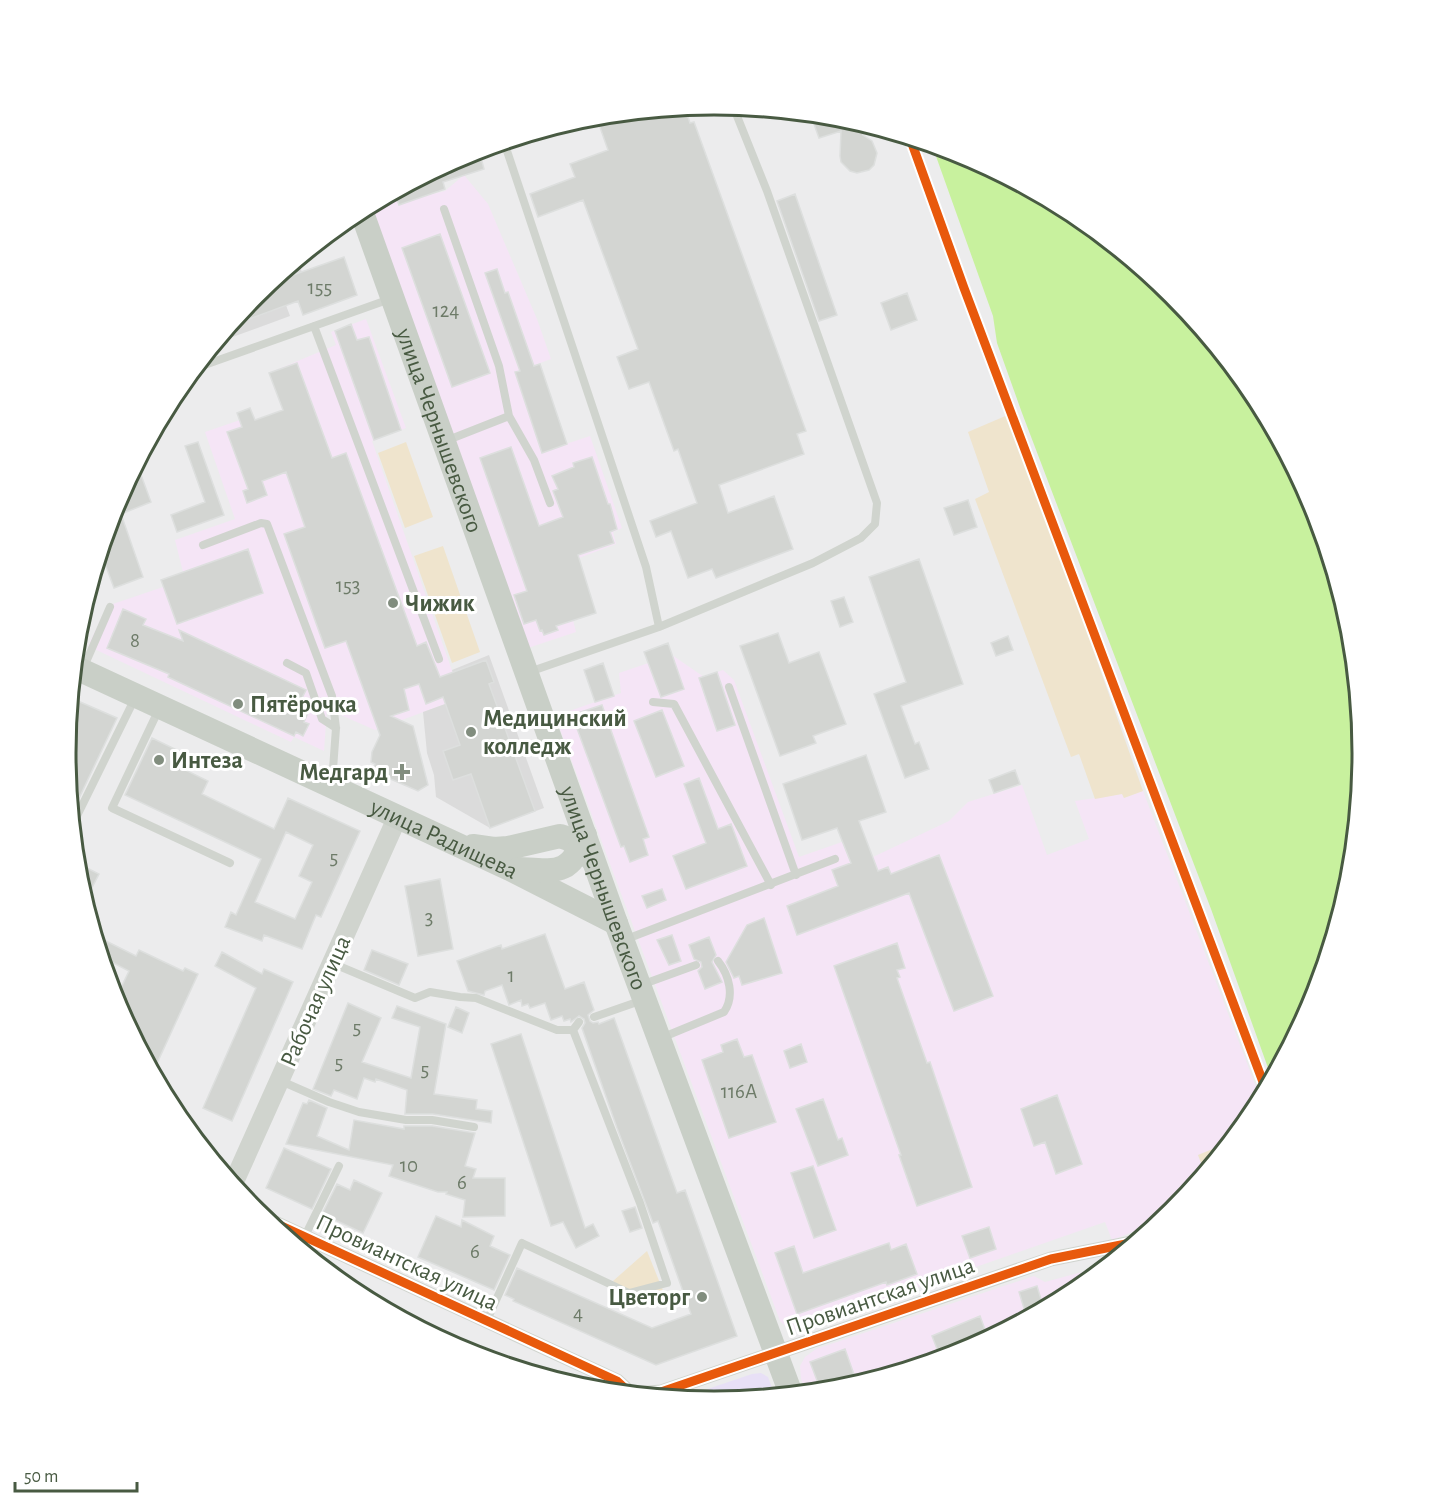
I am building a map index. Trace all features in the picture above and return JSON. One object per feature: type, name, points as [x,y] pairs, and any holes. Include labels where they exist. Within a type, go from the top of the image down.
[{"type":"main road","name":"улица Чернышевского","points":[[365,220],[527,673],[587,848],[788,1387]]},
{"type":"main road","name":"улица Радищева","points":[[82,671],[510,869],[619,932]]},
{"type":"main road","points":[[455,844],[494,849],[508,848],[560,836],[587,848],[561,869],[510,869]]},
{"type":"street","points":[[913,147],[968,300],[1262,1080]]},
{"type":"street","name":"Рабочая улица","points":[[237,1176],[397,818]]},
{"type":"street","name":"Провиантская улица","points":[[290,1229],[620,1384]]},
{"type":"street","name":"Провиантская улица","points":[[668,1390],[775,1351],[1051,1259],[1120,1245]]},
{"type":"lane","points":[[527,673],[659,627],[813,563],[861,538],[875,524],[877,503],[771,202],[737,116]]},
{"type":"lane","points":[[507,150],[646,567],[659,627]]},
{"type":"lane","points":[[444,209],[499,366],[509,416],[534,460],[550,503]]},
{"type":"lane","points":[[209,363],[392,298]]},
{"type":"lane","points":[[314,326],[439,659]]},
{"type":"lane","points":[[443,441],[509,416]]},
{"type":"lane","points":[[203,545],[261,523],[267,524],[332,696],[336,728],[331,787]]},
{"type":"lane","points":[[84,657],[110,608]]},
{"type":"lane","points":[[287,663],[306,673],[322,719],[336,728]]},
{"type":"lane","points":[[729,687],[796,875]]},
{"type":"lane","points":[[80,811],[136,697]]},
{"type":"lane","points":[[653,702],[674,704],[771,885]]},
{"type":"lane","points":[[159,708],[112,808],[230,863]]},
{"type":"lane","points":[[619,932],[771,885],[835,859]]},
{"type":"lane","points":[[659,1039],[724,1012],[729,1005],[731,993],[723,968],[718,961]]},
{"type":"lane","points":[[332,963],[415,998],[430,992],[460,998],[477,998],[557,1030],[573,1030]]},
{"type":"lane","points":[[594,1017],[696,965]]},
{"type":"lane","points":[[573,1030],[579,1022]]},
{"type":"lane","points":[[487,1320],[522,1243],[629,1293],[667,1283],[640,1203],[573,1030]]},
{"type":"lane","points":[[280,1080],[359,1112],[406,1120],[432,1120],[474,1127]]},
{"type":"lane","points":[[305,1236],[339,1166]]},
{"type":"shaded area","points":[[936,155],[997,181],[1034,200],[1103,247],[1166,302],[1221,365],[1267,434],[1287,471],[1319,548],[1331,588],[1347,670],[1351,711],[1351,795],[1340,877],[1319,958],[1287,1035],[1268,1069],[1211,909],[1022,413],[997,343],[993,316]]},
{"type":"shaded area","points":[[464,175],[488,204],[537,319],[551,359],[515,372],[542,452],[590,436],[622,528],[613,532],[616,544],[579,558],[596,613],[573,620],[576,632],[528,648],[373,214],[422,186],[424,196],[445,191]]},
{"type":"shaded area","points":[[300,268],[302,272],[291,276]]},
{"type":"shaded area","points":[[279,287],[290,316],[230,338]]},
{"type":"shaded area","points":[[366,319],[406,428],[372,441],[457,685],[445,704],[375,730],[327,709],[324,751],[294,737],[291,742],[88,646],[107,606],[163,587],[183,572],[175,540],[235,519],[205,432],[240,420],[237,413],[250,408],[255,420],[283,410],[269,373],[336,345],[331,332]]},
{"type":"shaded area","points":[[1010,414],[1143,791],[1124,798],[1122,794],[1095,799],[1079,754],[1071,757],[975,499],[989,492],[968,432]]},
{"type":"shaded area","points":[[406,442],[433,517],[405,528],[378,453]]},
{"type":"shaded area","points":[[443,546],[480,652],[452,663],[414,556]]},
{"type":"shaded area","name":"Медицинский колледж","points":[[489,655],[544,808],[490,828],[436,797],[434,775],[427,753],[423,712],[445,704],[457,685],[452,670]]},
{"type":"shaded area","points":[[672,655],[704,677],[723,670],[734,680],[799,857],[842,842],[851,864],[873,857],[949,821],[968,802],[1022,785],[1047,855],[1089,839],[1075,801],[1122,794],[1124,798],[1143,791],[1257,1089],[1215,1148],[1198,1155],[1202,1165],[1194,1174],[1139,1230],[1112,1240],[1105,1222],[795,1330],[786,1327],[780,1321],[555,716],[621,693],[619,673]]},
{"type":"shaded area","points":[[1215,1148],[1202,1165],[1198,1155]]},
{"type":"shaded area","points":[[647,1251],[666,1298],[640,1306],[613,1281]]},
{"type":"shaded area","points":[[1086,1271],[1033,1306],[959,1342],[880,1369],[803,1385],[800,1366],[805,1357],[816,1349],[1034,1276],[1045,1282]]},
{"type":"shaded area","points":[[761,1373],[768,1377],[772,1388],[703,1391]]},
{"type":"building","points":[[688,116],[690,123],[694,122],[806,431],[797,434],[804,454],[719,485],[728,513],[774,496],[793,549],[716,578],[712,569],[688,578],[671,531],[656,537],[650,521],[697,503],[678,449],[674,451],[649,382],[629,389],[617,357],[638,349],[583,200],[538,217],[530,194],[575,177],[570,164],[608,150],[599,125]]},
{"type":"building","points":[[814,124],[862,133],[872,141],[877,153],[874,165],[869,170],[857,173],[850,171],[841,162],[841,131],[819,138]]},
{"type":"building","points":[[482,160],[484,169],[443,182],[445,189],[399,205],[397,200],[432,181]]},
{"type":"building","points":[[795,194],[837,315],[819,321],[777,201]]},
{"type":"building","points":[[440,234],[490,373],[452,387],[402,248]]},
{"type":"building","points":[[344,257],[357,295],[303,315],[298,301],[246,320],[293,275]]},
{"type":"building","points":[[497,269],[505,293],[508,292],[534,366],[540,364],[567,444],[542,453],[515,372],[520,371],[485,273]]},
{"type":"building","points":[[907,293],[917,320],[891,330],[881,303]]},
{"type":"building","points":[[351,324],[357,340],[369,337],[401,430],[374,440],[335,331]]},
{"type":"building","points":[[297,363],[332,458],[346,453],[417,646],[426,642],[440,677],[486,660],[494,682],[489,684],[535,811],[490,828],[471,774],[453,780],[443,751],[460,745],[443,697],[426,704],[419,684],[404,689],[409,710],[391,716],[413,726],[428,785],[418,791],[372,771],[375,764],[371,762],[372,752],[380,735],[346,641],[325,648],[284,534],[305,527],[286,472],[262,481],[267,495],[247,503],[243,491],[248,489],[227,432],[242,427],[237,413],[250,408],[255,420],[283,410],[269,373]]},
{"type":"building","points":[[198,442],[224,515],[177,532],[171,515],[205,502],[185,446]]},
{"type":"building","points":[[511,447],[539,526],[563,517],[553,491],[558,489],[552,476],[574,467],[573,463],[592,457],[617,529],[610,532],[614,543],[578,555],[596,613],[556,626],[558,630],[544,635],[536,620],[524,624],[514,595],[527,591],[480,458]]},
{"type":"building","points":[[141,474],[151,502],[123,513]]},
{"type":"building","points":[[968,500],[977,527],[954,535],[944,508]]},
{"type":"building","points":[[122,517],[143,577],[114,588],[105,564]]},
{"type":"building","points":[[248,549],[263,593],[177,624],[161,580]]},
{"type":"building","points":[[919,559],[963,684],[901,706],[915,744],[919,742],[929,769],[905,778],[874,694],[906,682],[869,577]]},
{"type":"building","points":[[844,597],[853,622],[840,627],[831,601]]},
{"type":"building","points":[[123,609],[146,619],[143,625],[183,641],[179,630],[306,690],[302,698],[310,702],[311,706],[304,722],[309,724],[303,736],[296,732],[294,736],[168,677],[169,674],[107,648]]},
{"type":"building","points":[[778,633],[789,663],[819,652],[846,724],[813,736],[816,743],[780,756],[740,646]]},
{"type":"building","points":[[1008,636],[1013,650],[996,656],[991,643]]},
{"type":"building","points":[[668,643],[684,689],[661,697],[644,652]]},
{"type":"building","points":[[603,663],[614,696],[595,702],[584,670]]},
{"type":"building","points":[[717,672],[735,725],[717,731],[699,678]]},
{"type":"building","points":[[79,701],[117,718],[78,799],[76,753]]},
{"type":"building","points":[[602,705],[649,837],[643,839],[648,855],[630,862],[624,846],[621,847],[572,715]]},
{"type":"building","points":[[662,710],[684,766],[656,777],[634,721]]},
{"type":"building","points":[[152,738],[179,751],[173,764],[208,781],[202,794],[274,829],[288,798],[360,831],[321,917],[316,915],[302,949],[264,935],[262,941],[225,927],[231,912],[236,915],[261,859],[125,795]],"holes":[[[286,832],[313,845],[299,876],[312,882],[295,919],[255,902]]]},
{"type":"building","points":[[866,755],[886,812],[859,821],[878,871],[888,867],[891,874],[939,855],[993,996],[954,1011],[909,893],[797,935],[787,906],[838,886],[832,870],[851,863],[837,828],[802,840],[783,784]]},
{"type":"building","points":[[1015,770],[1020,784],[994,793],[989,780]]},
{"type":"building","points":[[699,778],[718,829],[731,824],[747,866],[686,889],[673,856],[706,843],[684,784]]},
{"type":"building","points":[[88,868],[99,874],[92,888]]},
{"type":"building","points":[[440,879],[453,949],[418,956],[405,886]]},
{"type":"building","points":[[662,889],[666,900],[647,908],[642,896]]},
{"type":"building","points":[[764,918],[782,973],[742,985],[739,976],[734,978],[726,962],[747,925]]},
{"type":"building","points":[[545,934],[565,989],[584,982],[594,1010],[588,1015],[590,1021],[599,1024],[614,1018],[677,1193],[685,1190],[737,1336],[656,1365],[513,1301],[514,1299],[505,1295],[517,1268],[652,1328],[691,1314],[658,1221],[653,1223],[617,1128],[582,1028],[585,1023],[584,1019],[579,1016],[571,1022],[570,1019],[564,1021],[562,1016],[551,1020],[545,1003],[530,1008],[528,1004],[522,1006],[521,1000],[509,1005],[502,985],[485,991],[484,995],[468,991],[457,961],[501,945],[502,949]]},
{"type":"building","points":[[672,935],[681,961],[669,965],[657,940]]},
{"type":"building","points":[[709,937],[716,955],[712,962],[722,982],[705,989],[698,971],[702,967],[701,962],[694,959],[689,945]]},
{"type":"building","points":[[105,940],[136,956],[139,950],[183,971],[185,968],[198,974],[157,1063],[121,987],[129,971],[112,962]]},
{"type":"building","points":[[897,943],[905,968],[897,970],[900,977],[897,978],[927,1063],[930,1062],[972,1187],[917,1206],[834,966]]},
{"type":"building","points":[[372,950],[408,964],[399,985],[364,970]]},
{"type":"building","points":[[222,952],[262,974],[264,969],[293,982],[232,1121],[203,1108],[256,988],[215,966]]},
{"type":"building","points":[[348,1003],[381,1018],[362,1062],[411,1078],[420,1027],[392,1018],[397,1006],[446,1024],[434,1094],[477,1100],[476,1109],[492,1111],[491,1123],[433,1114],[405,1114],[407,1090],[376,1079],[375,1082],[364,1078],[357,1099],[334,1090],[331,1096],[313,1089]]},
{"type":"building","points":[[456,1007],[469,1013],[462,1033],[448,1027]]},
{"type":"building","points":[[521,1034],[585,1228],[593,1224],[599,1236],[576,1248],[563,1222],[551,1226],[491,1044]]},
{"type":"building","points":[[737,1039],[744,1057],[752,1055],[776,1122],[729,1138],[702,1060],[723,1052],[721,1045]]},
{"type":"building","points":[[801,1044],[807,1062],[790,1068],[784,1051]]},
{"type":"building","points":[[1057,1095],[1082,1164],[1056,1174],[1045,1142],[1034,1146],[1021,1109]]},
{"type":"building","points":[[823,1099],[838,1140],[842,1138],[848,1155],[818,1166],[796,1109]]},
{"type":"building","points":[[309,1100],[327,1108],[317,1136],[349,1150],[354,1120],[404,1129],[404,1126],[432,1126],[475,1133],[465,1166],[476,1169],[473,1178],[505,1178],[505,1216],[463,1217],[465,1200],[446,1194],[447,1192],[438,1192],[389,1176],[393,1165],[286,1144],[303,1103],[307,1104]]},
{"type":"building","points":[[284,1148],[331,1169],[312,1209],[266,1188]]},
{"type":"building","points":[[813,1166],[836,1230],[814,1238],[791,1173]]},
{"type":"building","points":[[354,1180],[382,1193],[363,1233],[322,1214],[337,1184],[350,1190]]},
{"type":"building","points":[[635,1207],[642,1228],[630,1232],[622,1211]]},
{"type":"building","points":[[436,1216],[461,1227],[462,1220],[494,1236],[490,1246],[510,1255],[494,1290],[418,1257]]},
{"type":"building","points":[[989,1227],[996,1249],[970,1258],[962,1236]]},
{"type":"building","points":[[889,1243],[891,1250],[906,1244],[917,1274],[887,1285],[886,1282],[797,1314],[775,1253],[794,1246],[803,1273]]},
{"type":"building","points":[[1037,1286],[1041,1301],[1025,1310],[1019,1292]]},
{"type":"building","points":[[980,1316],[985,1330],[938,1350],[932,1336]]},
{"type":"building","points":[[845,1349],[854,1375],[818,1383],[810,1362]]},
{"type":"cycle path","points":[[913,147],[964,288],[1262,1080]]},
{"type":"cycle path","points":[[291,1231],[620,1384]]},
{"type":"cycle path","points":[[668,1390],[1051,1259],[1120,1245]]},
{"type":"place","name":"Чижик","points":[[393,603]]},
{"type":"place","name":"Пятёрочка","points":[[238,704]]},
{"type":"place","name":"Медицинский колледж","points":[[471,732]]},
{"type":"place","name":"Интеза","points":[[159,760]]},
{"type":"place","name":"Медгард","points":[[402,772]]},
{"type":"place","name":"Цветорг","points":[[702,1297]]}]
